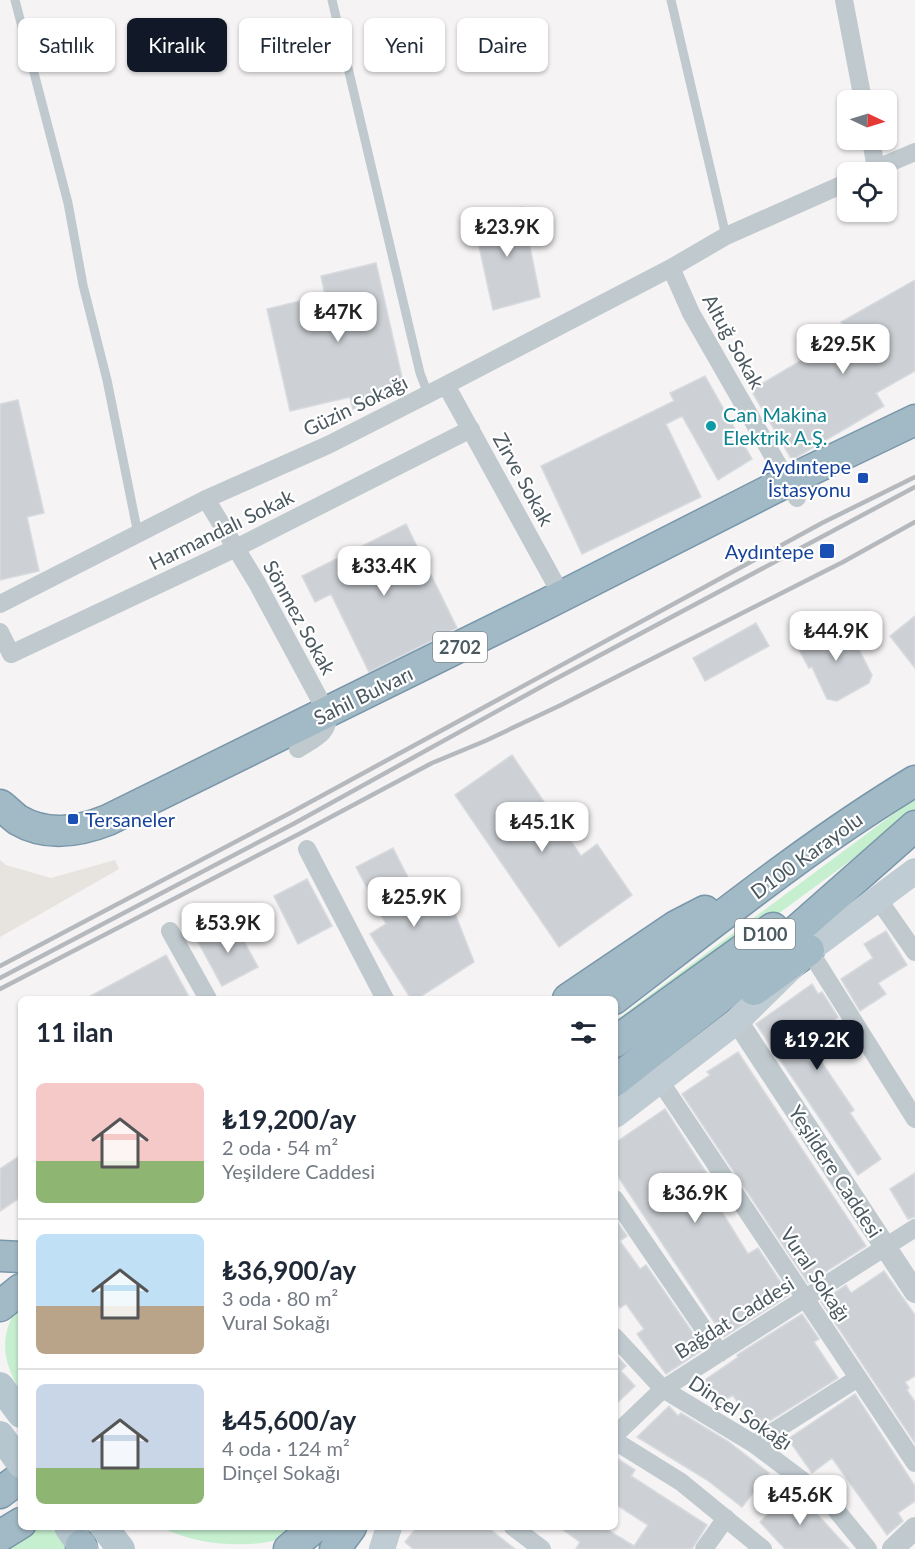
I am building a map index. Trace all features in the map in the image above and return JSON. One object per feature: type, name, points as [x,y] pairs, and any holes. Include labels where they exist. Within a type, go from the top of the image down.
[{"type":"highway","name":"Sahil Bulvarı","points":[[0,830],[26,844],[51,851],[73,851],[97,845],[298,749],[793,489],[915,420]]},
{"type":"highway","name":"Sahil Bulvarı","points":[[0,805],[18,819],[39,828],[63,831],[86,829],[562,596],[793,489],[915,440]]},
{"type":"highway","points":[[877,804],[915,765]]},
{"type":"highway","name":"D100 Karayolu","points":[[618,996],[785,869],[877,804],[915,781]]},
{"type":"highway","points":[[637,1075],[915,826]]},
{"type":"highway","name":"D100 Karayolu","points":[[618,1040],[915,826]]},
{"type":"highway","points":[[572,996],[675,926],[785,869]]},
{"type":"highway","points":[[637,1075],[809,950]]},
{"type":"highway","points":[[0,1256],[18,1257]]},
{"type":"highway","points":[[0,1306],[18,1291]]},
{"type":"highway","points":[[0,1423],[18,1410]]},
{"type":"highway","points":[[0,1459],[18,1445]]},
{"type":"highway","points":[[0,1493],[18,1479]]},
{"type":"highway","points":[[0,1536],[18,1525]]},
{"type":"highway","points":[[289,1549],[311,1530]]},
{"type":"highway","points":[[335,1549],[349,1530]]},
{"type":"main road","points":[[618,1110],[637,1075],[737,1021],[809,950],[915,871]]},
{"type":"main road","points":[[0,1386],[18,1410]]},
{"type":"main road","points":[[0,1435],[18,1460]]},
{"type":"main road","points":[[382,1549],[388,1530]]},
{"type":"main road","points":[[84,1539],[121,1549]]},
{"type":"street","points":[[844,0],[861,90]]},
{"type":"street","points":[[892,162],[915,152]]},
{"type":"street","name":"Güzin Sokağı","points":[[0,604],[206,499],[328,445],[671,268],[726,236],[837,187]]},
{"type":"street","name":"Altuğ Sokak","points":[[671,268],[691,313],[793,489]]},
{"type":"street","name":"Zirve Sokak","points":[[446,385],[562,596]]},
{"type":"street","name":"Harmandalı Sokak","points":[[0,632],[11,654],[236,548],[471,429]]},
{"type":"street","name":"Sönmez Sokak","points":[[206,499],[257,583],[327,712]]},
{"type":"street","points":[[298,749],[326,728],[329,720],[327,712]]},
{"type":"street","points":[[307,849],[384,996]]},
{"type":"street","points":[[878,898],[915,952]]},
{"type":"street","points":[[170,931],[206,996]]},
{"type":"street","points":[[809,950],[915,1119]]},
{"type":"street","name":"Yeşildere Caddesi","points":[[737,1021],[915,1292]]},
{"type":"street","name":"Vural Sokağı","points":[[637,1075],[805,1298],[915,1463]]},
{"type":"street","points":[[618,1203],[720,1353]]},
{"type":"street","name":"Bağdat Caddesi","points":[[618,1432],[663,1389],[915,1228]]},
{"type":"street","name":"Dinçel Sokağı","points":[[618,1340],[663,1389],[754,1444],[826,1499],[868,1549]]},
{"type":"street","points":[[754,1444],[858,1378]]},
{"type":"street","points":[[618,1443],[681,1482],[763,1549]]},
{"type":"street","points":[[704,1549],[726,1518]]},
{"type":"street","points":[[893,1549],[915,1528]]},
{"type":"street","points":[[517,1530],[542,1549]]},
{"type":"lane","points":[[15,0],[68,203],[83,285],[107,380],[138,534]]},
{"type":"lane","points":[[332,0],[420,373],[428,394]]},
{"type":"lane","points":[[671,0],[726,236]]},
{"type":"shaded area","points":[[0,860],[6,865],[51,878],[115,860],[119,869],[0,937]]},
{"type":"green space","points":[[915,798],[915,813],[618,1032],[618,1019]]},
{"type":"green space","points":[[18,1307],[18,1387],[9,1367],[5,1345],[9,1323]]},
{"type":"green space","points":[[23,1530],[60,1530],[71,1549],[0,1549]]},
{"type":"green space","points":[[168,1530],[292,1530],[281,1539],[252,1544],[220,1544]]},
{"type":"building","points":[[522,207],[540,297],[493,310],[473,219]]},
{"type":"building","points":[[376,263],[404,386],[353,409],[350,397],[290,411],[267,309],[325,295],[321,276]]},
{"type":"building","points":[[915,280],[915,371],[876,393],[884,406],[792,460],[751,390],[848,333],[841,322]]},
{"type":"building","points":[[705,376],[752,459],[718,480],[682,416],[666,424],[701,497],[582,554],[541,466],[674,401],[670,393]]},
{"type":"building","points":[[18,400],[44,513],[27,517],[39,571],[0,580],[0,404]]},
{"type":"building","points":[[406,524],[457,628],[369,672],[331,594],[315,602],[302,576]]},
{"type":"building","points":[[915,616],[915,668],[890,636]]},
{"type":"building","points":[[838,622],[846,624],[872,675],[869,683],[837,701],[827,699],[812,667],[809,668],[798,648],[802,643]]},
{"type":"building","points":[[756,623],[769,646],[705,681],[693,658]]},
{"type":"building","points":[[512,755],[581,856],[597,844],[632,895],[559,947],[455,795]]},
{"type":"building","points":[[393,848],[421,903],[445,888],[474,962],[422,996],[409,996],[370,934],[386,924],[356,867]]},
{"type":"building","points":[[307,879],[332,926],[298,944],[274,896]]},
{"type":"building","points":[[233,921],[258,967],[222,986],[197,940]]},
{"type":"building","points":[[886,931],[907,965],[878,983],[886,994],[860,1011],[841,979],[873,958],[864,944]]},
{"type":"building","points":[[166,955],[188,995],[186,996],[91,996]]},
{"type":"building","points":[[812,984],[818,994],[822,992],[838,1017],[806,1039],[854,1110],[850,1113],[881,1159],[858,1175],[756,1024]]},
{"type":"building","points":[[738,1052],[866,1246],[808,1283],[682,1094],[710,1075],[707,1072]]},
{"type":"building","points":[[665,1109],[725,1199],[717,1204],[748,1254],[758,1248],[789,1295],[724,1337],[618,1177],[618,1141]]},
{"type":"building","points":[[18,1157],[18,1199],[0,1211],[0,1169]]},
{"type":"building","points":[[915,1173],[915,1217],[908,1219],[890,1189]]},
{"type":"building","points":[[618,1223],[627,1236],[620,1241],[640,1269],[646,1265],[704,1349],[666,1374],[637,1334],[644,1329],[626,1304],[620,1308],[618,1305]]},
{"type":"building","points":[[884,1271],[915,1315],[915,1376],[905,1382],[915,1402],[915,1443],[821,1302],[846,1285],[851,1293]]},
{"type":"building","points":[[802,1314],[819,1339],[814,1342],[838,1378],[755,1430],[733,1395],[717,1405],[702,1382],[738,1357],[737,1355]]},
{"type":"building","points":[[618,1357],[626,1366],[621,1371],[635,1386],[618,1402]]},
{"type":"building","points":[[855,1394],[915,1486],[915,1501],[898,1513],[903,1521],[887,1535],[832,1458],[812,1473],[788,1439]]},
{"type":"building","points":[[669,1406],[678,1416],[681,1413],[729,1442],[769,1473],[742,1507],[707,1480],[637,1437]]},
{"type":"building","points":[[618,1459],[635,1470],[631,1476],[707,1525],[692,1549],[576,1549],[580,1542],[563,1530],[608,1530],[634,1546],[648,1525],[618,1506]]},
{"type":"building","points":[[792,1491],[807,1503],[849,1549],[785,1549],[760,1522]]},
{"type":"building","points":[[415,1530],[491,1530],[515,1549],[413,1549],[405,1542]]},
{"type":"railway","points":[[0,966],[292,812],[822,523],[915,477]]},
{"type":"railway","points":[[0,978],[295,823],[548,683],[915,487]]},
{"type":"railway","points":[[0,989],[432,763],[561,705],[843,562],[915,522]]},
{"type":"place","name":"Can Makina Elektrik A.Ş.","points":[[711,426]]},
{"type":"place","name":"Aydıntepe İstasyonu","points":[[863,478]]},
{"type":"place","name":"Aydıntepe","points":[[827,551]]},
{"type":"place","name":"Tersaneler","points":[[73,819]]}]
